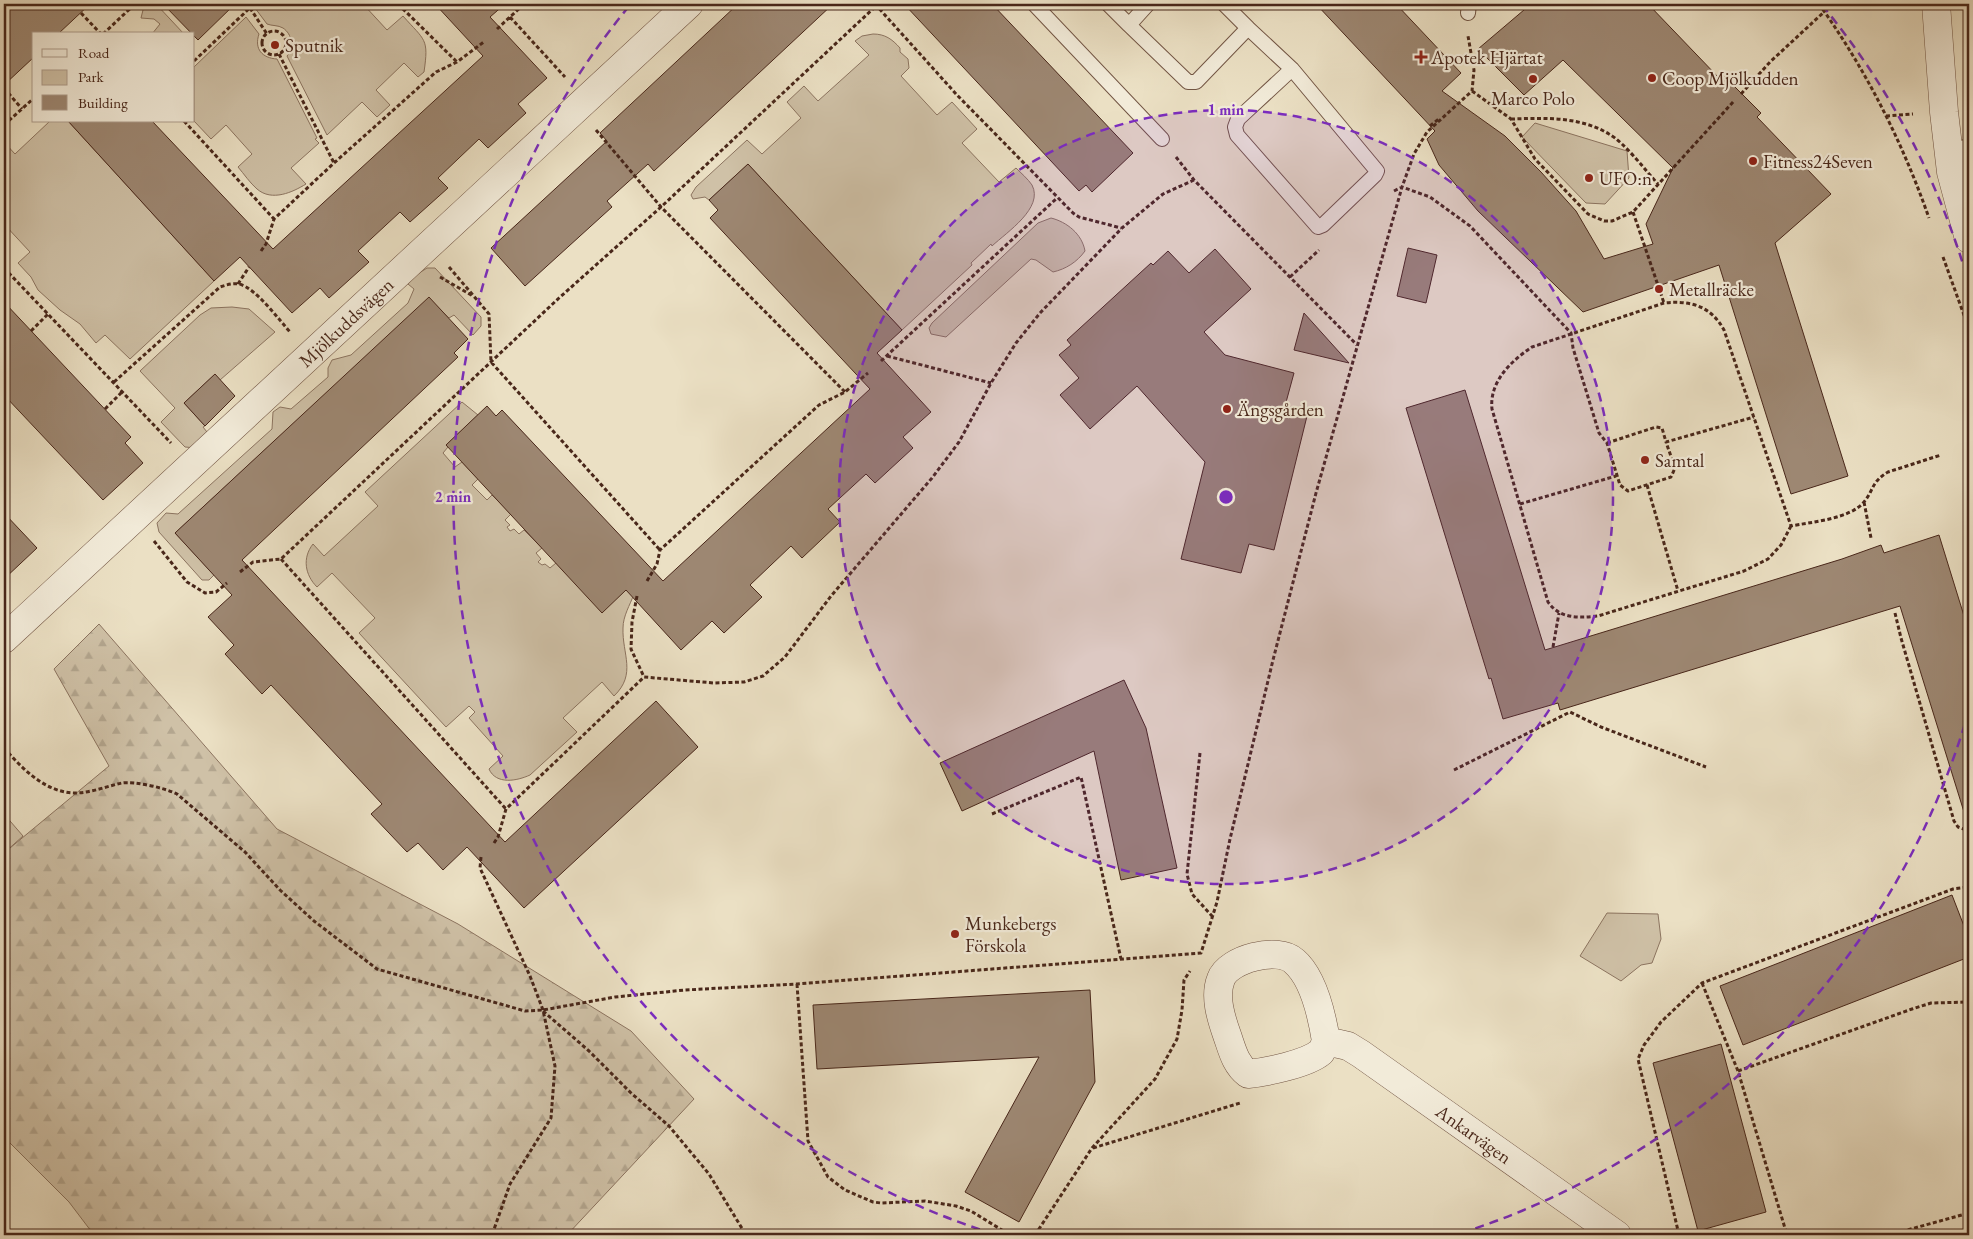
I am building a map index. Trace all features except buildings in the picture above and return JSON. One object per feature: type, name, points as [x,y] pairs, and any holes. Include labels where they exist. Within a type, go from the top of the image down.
[{"type":"street","name":"Mjölkuddsvägen","points":[[4,639],[688,4]]},
{"type":"street","points":[[1936,4],[1944,112],[1959,148],[1951,172],[1969,239]]},
{"type":"street","points":[[1278,954],[1293,959],[1304,972],[1317,1002],[1326,1041],[1322,1051],[1288,1066],[1262,1073],[1248,1074],[1240,1068],[1225,1029],[1218,991],[1221,977],[1230,966],[1255,957],[1278,954]]},
{"type":"street","name":"Ankarvägen","points":[[1326,1041],[1348,1046],[1362,1054],[1617,1235]]},
{"type":"lane","points":[[1034,4],[1162,139]]},
{"type":"lane","points":[[1108,4],[1188,82],[1196,82],[1248,28]]},
{"type":"lane","points":[[1129,25],[1148,4]]},
{"type":"lane","points":[[1224,4],[1292,69],[1377,171],[1323,225],[1318,227],[1237,135],[1235,127],[1238,119],[1292,69]]},
{"type":"path","points":[[104,32],[135,4]]},
{"type":"path","points":[[195,59],[254,4]]},
{"type":"path","points":[[398,4],[457,62]]},
{"type":"path","points":[[497,29],[524,4]]},
{"type":"path","points":[[1819,4],[1871,86],[1899,140],[1929,218]]},
{"type":"path","points":[[240,572],[252,562],[281,559],[876,5],[957,95],[1073,213],[1079,217],[1122,228]]},
{"type":"path","points":[[250,8],[266,34]]},
{"type":"path","points":[[1196,960],[1201,953],[1212,916],[1273,660],[1357,345],[1402,187],[1414,154],[1427,132],[1472,91],[1474,70],[1468,46],[1468,8]]},
{"type":"path","points":[[1741,94],[1770,62],[1824,12]]},
{"type":"path","points":[[81,13],[99,32]]},
{"type":"path","points":[[510,17],[578,90],[585,118],[661,207],[845,392]]},
{"type":"path","points":[[274,31],[284,37],[286,44],[279,54],[268,54],[262,48],[262,40],[266,34],[274,31]]},
{"type":"path","points":[[260,251],[266,244],[274,219],[334,162],[436,72],[457,62],[485,41]]},
{"type":"path","points":[[279,54],[334,162]]},
{"type":"path","points":[[4,88],[22,109]]},
{"type":"path","points":[[1472,91],[1511,119],[1535,159],[1588,214],[1597,219],[1612,221],[1633,212],[1734,101]]},
{"type":"path","points":[[1430,126],[1472,91]]},
{"type":"path","points":[[4,125],[32,100]]},
{"type":"path","points":[[1511,119],[1545,118],[1572,120],[1599,129],[1616,139],[1658,184]]},
{"type":"path","points":[[185,122],[274,219]]},
{"type":"path","points":[[1162,139],[1194,180],[1357,345]]},
{"type":"path","points":[[494,843],[498,837],[506,809],[644,677],[714,683],[744,682],[762,676],[786,657],[831,596],[948,457],[959,442],[1016,342],[1040,313],[1122,228],[1163,194],[1194,180]]},
{"type":"path","points":[[1386,196],[1402,187],[1430,197],[1470,226],[1571,333],[1573,348],[1599,433],[1607,443],[1620,485],[1628,491],[1671,477],[1675,468],[1662,428],[1656,427],[1607,443]]},
{"type":"path","points":[[881,361],[1057,198]]},
{"type":"path","points":[[1633,212],[1664,303]]},
{"type":"path","points":[[430,244],[490,314],[492,362],[660,550]]},
{"type":"path","points":[[1290,277],[1326,244]]},
{"type":"path","points":[[1943,255],[1969,328]]},
{"type":"path","points":[[238,284],[249,266]]},
{"type":"path","points":[[4,268],[191,464]]},
{"type":"path","points":[[114,382],[220,287],[229,284],[238,284],[253,292],[311,353]]},
{"type":"path","points":[[1664,303],[1695,304],[1718,319],[1724,330],[1790,526],[1781,545],[1768,559],[1744,571],[1598,616],[1576,618],[1559,613],[1548,602],[1492,409],[1493,390],[1500,377],[1519,356],[1532,347],[1664,303]]},
{"type":"path","points":[[31,331],[48,314]]},
{"type":"path","points":[[887,356],[991,383]]},
{"type":"path","points":[[648,581],[657,564],[660,550],[819,404],[845,392],[868,373]]},
{"type":"path","points":[[105,409],[123,391]]},
{"type":"path","points":[[1666,442],[1754,417]]},
{"type":"path","points":[[1790,526],[1843,515],[1864,502],[1880,477],[1888,472],[1941,455]]},
{"type":"path","points":[[1520,504],[1616,476]]},
{"type":"path","points":[[1647,485],[1678,591]]},
{"type":"path","points":[[1864,502],[1870,538]]},
{"type":"path","points":[[135,517],[187,582],[205,593],[216,592],[227,584]]},
{"type":"path","points":[[281,559],[506,809]]},
{"type":"path","points":[[637,596],[632,622],[632,649],[644,677]]},
{"type":"path","points":[[1553,647],[1559,613]]},
{"type":"path","points":[[1895,613],[1954,821],[1958,827],[1969,831]]},
{"type":"path","points":[[1454,770],[1570,712],[1601,727],[1706,767]]},
{"type":"path","points":[[4,748],[35,778],[46,786],[64,792],[87,792],[131,782],[170,790],[245,852],[280,890],[314,921],[377,969],[525,1011],[542,1010],[615,997],[685,990],[797,984],[1201,953],[1230,966]]},
{"type":"path","points":[[1200,753],[1187,874],[1192,894],[1212,916]]},
{"type":"path","points":[[992,814],[1082,777],[1121,959]]},
{"type":"path","points":[[481,857],[480,868],[530,976],[542,1010],[555,1066],[551,1118],[510,1184],[492,1235]]},
{"type":"path","points":[[1679,1235],[1638,1059],[1644,1045],[1661,1022],[1702,983],[1953,888],[1969,887]]},
{"type":"path","points":[[1035,1235],[1092,1148],[1155,1079],[1174,1046],[1182,1010],[1184,980],[1192,967]]},
{"type":"path","points":[[1702,983],[1738,1071],[1787,1235]]},
{"type":"path","points":[[797,984],[808,1141],[828,1177],[844,1190],[873,1202],[925,1201],[956,1206],[971,1211],[1010,1235]]},
{"type":"path","points":[[1738,1071],[1930,1003],[1969,1002]]},
{"type":"path","points":[[542,1010],[669,1126],[709,1174],[746,1235]]},
{"type":"path","points":[[1092,1148],[1246,1101]]},
{"type":"path","points":[[1889,1235],[1969,1213]]},
{"type":"green space","points":[[156,4],[182,32],[154,32],[160,24],[154,19],[141,18],[144,6]]},
{"type":"green space","points":[[260,4],[363,4],[387,30],[403,16],[424,41],[426,52],[424,72],[418,77],[404,63],[376,90],[390,105],[377,117],[362,102],[327,135],[287,56],[292,45],[289,34],[281,27],[267,24],[255,8]]},
{"type":"green space","points":[[246,17],[259,34],[258,44],[260,52],[267,57],[277,59],[317,138],[315,139],[319,143],[291,168],[306,184],[295,190],[276,195],[269,195],[257,189],[238,167],[252,154],[226,125],[211,139],[195,122],[195,66]]},
{"type":"green space","points":[[873,34],[888,38],[900,48],[900,52],[908,59],[909,68],[901,76],[937,115],[952,102],[977,129],[962,143],[999,182],[1016,168],[1032,185],[1034,194],[1029,211],[1022,219],[992,246],[991,244],[971,263],[972,265],[902,330],[748,164],[709,200],[705,197],[693,199],[691,195],[696,187],[747,140],[762,154],[801,118],[787,102],[804,86],[818,101],[869,55],[855,41],[862,36]]},
{"type":"green space","points":[[49,122],[69,122],[214,281],[130,359],[105,335],[96,343],[80,324],[60,310],[38,290],[31,277],[18,263],[30,252],[4,224],[4,142],[15,154]]},
{"type":"green space","points":[[1535,123],[1627,151],[1629,178],[1605,204],[1586,203],[1522,137]]},
{"type":"green space","points":[[1051,218],[1063,222],[1081,239],[1085,251],[1075,262],[1053,272],[1036,260],[1031,259],[946,337],[931,334],[929,328],[932,323],[1038,223]]},
{"type":"green space","points":[[427,268],[435,268],[481,317],[481,326],[473,335],[454,315],[449,318],[429,298],[175,533],[214,575],[209,580],[202,580],[159,532],[157,523],[166,513],[178,514],[272,429],[273,412],[280,407],[291,409],[328,377],[328,368],[332,360],[351,355],[408,303],[414,289],[408,284],[413,277]]},
{"type":"green space","points":[[232,307],[249,309],[275,332],[220,380],[214,375],[184,403],[205,426],[203,427],[207,432],[197,448],[185,447],[161,422],[175,408],[140,371],[200,315],[211,308]]},
{"type":"green space","points":[[462,402],[478,415],[446,445],[448,447],[443,453],[455,467],[462,462],[478,479],[472,485],[487,500],[492,495],[511,514],[505,520],[510,525],[507,527],[510,531],[514,529],[519,534],[524,530],[542,548],[536,553],[541,559],[538,562],[542,565],[545,564],[550,568],[556,563],[628,588],[634,594],[623,624],[627,672],[621,688],[614,696],[602,682],[563,718],[577,732],[530,775],[513,780],[497,778],[489,769],[503,756],[469,718],[475,712],[469,706],[446,727],[359,633],[375,618],[332,573],[317,587],[310,577],[306,566],[307,555],[313,544],[324,556],[378,506],[365,492]]},
{"type":"green space","points":[[99,624],[277,829],[458,924],[631,1031],[694,1099],[567,1235],[94,1235],[69,1202],[4,1137],[4,853],[109,766],[54,669]]},
{"type":"green space","points":[[4,814],[23,836],[4,853]]},
{"type":"green space","points":[[1607,913],[1658,914],[1661,939],[1652,963],[1641,965],[1621,981],[1580,956]]},
{"type":"place","name":"Sputnik","points":[[275,45]]},
{"type":"place","name":"Apotek Hjärtat","points":[[1421,57]]},
{"type":"place","name":"Coop Mjölkudden","points":[[1652,78]]},
{"type":"place","name":"Marco Polo","points":[[1533,79]]},
{"type":"place","name":"Fitness24Seven","points":[[1753,161]]},
{"type":"place","name":"UFO:n","points":[[1589,178]]},
{"type":"place","name":"Metallräcke","points":[[1659,289]]},
{"type":"place","name":"Ängsgården","points":[[1227,409]]},
{"type":"place","name":"Samtal","points":[[1645,460]]},
{"type":"place","name":"Munkebergs Förskola","points":[[955,934]]}]
